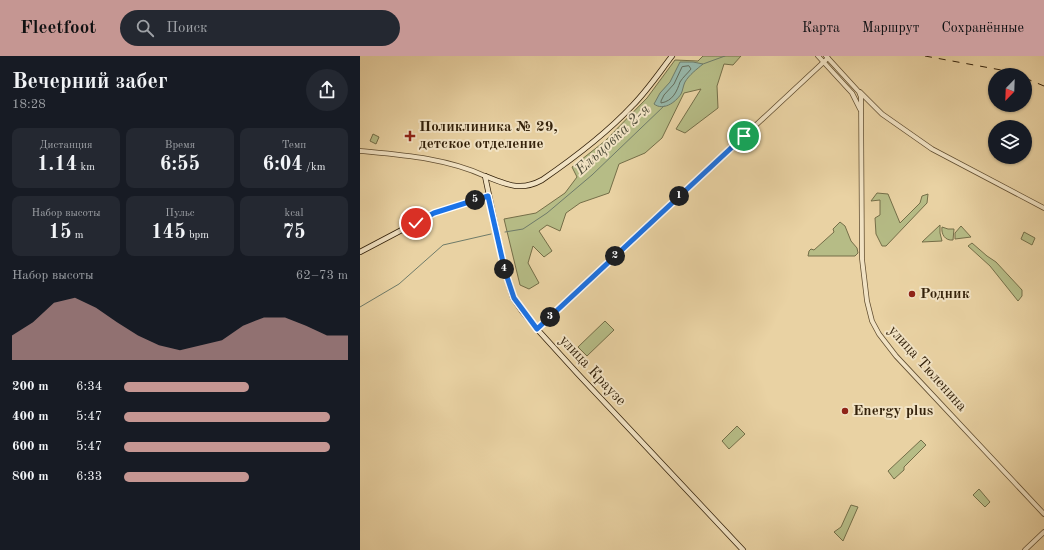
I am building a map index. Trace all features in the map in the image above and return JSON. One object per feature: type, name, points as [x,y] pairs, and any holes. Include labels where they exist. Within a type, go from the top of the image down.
[{"type":"main road","points":[[485,176],[518,187],[533,185],[542,180],[596,141],[614,124],[632,106],[672,56]]},
{"type":"main road","name":"улица Краузе","points":[[485,176],[505,271],[514,298],[537,329],[743,550]]},
{"type":"main road","points":[[360,252],[434,213],[488,196]]},
{"type":"street","points":[[818,56],[852,93],[860,112]]},
{"type":"street","points":[[537,329],[824,62],[827,57],[859,92],[882,114],[932,149],[1044,208]]},
{"type":"street","name":"улица Тюленина","points":[[859,92],[861,97],[862,259],[867,301],[872,322],[891,350],[1044,514]]},
{"type":"street","points":[[360,151],[445,162],[466,167],[485,176]]},
{"type":"street","points":[[1024,550],[1044,532]]},
{"type":"green space","points":[[703,56],[741,56],[733,65],[724,64],[717,86],[718,108],[685,133],[676,129],[701,89],[684,93],[662,138],[645,153],[619,164],[609,193],[580,203],[566,213],[560,231],[547,225],[539,231],[552,251],[544,257],[533,246],[528,263],[539,283],[529,289],[520,285],[504,219],[536,213],[565,193],[577,177],[572,167],[605,141],[647,98],[675,60],[698,61]]},
{"type":"green space","points":[[373,134],[379,137],[376,144],[370,141]]},
{"type":"green space","points":[[877,193],[888,194],[900,223],[920,203],[922,196],[928,194],[927,203],[886,246],[882,246],[876,234],[875,218],[880,215],[880,200],[871,201]]},
{"type":"green space","points":[[840,222],[845,226],[851,241],[857,248],[858,253],[855,256],[808,256],[809,251],[811,249],[814,250],[834,232],[833,229]]},
{"type":"green space","points":[[940,225],[942,241],[922,242]]},
{"type":"green space","points":[[961,226],[971,237],[955,239],[955,233]]},
{"type":"green space","points":[[942,227],[954,229],[953,240],[950,240],[944,236]]},
{"type":"green space","points":[[1024,232],[1035,238],[1032,245],[1021,239]]},
{"type":"green space","points":[[972,243],[996,262],[1022,290],[1022,296],[1018,301],[990,266],[968,246]]},
{"type":"green space","points":[[605,321],[614,330],[587,356],[578,347]]},
{"type":"green space","points":[[737,426],[745,434],[729,449],[722,441]]},
{"type":"green space","points":[[921,440],[926,445],[894,479],[888,471]]},
{"type":"green space","points":[[979,489],[990,502],[985,507],[973,495]]},
{"type":"green space","points":[[851,505],[858,507],[843,541],[834,532],[841,527]]},
{"type":"water","points":[[680,62],[703,64],[687,79],[681,94],[676,100],[669,105],[661,107],[657,106],[654,104],[660,93],[670,82]]},
{"type":"waterway","name":"Ельцовка 2-я","points":[[703,64],[725,56]]},
{"type":"waterway","name":"Ельцовка 2-я","points":[[505,232],[523,229],[547,213],[592,175],[664,106]]},
{"type":"waterway","name":"Ельцовка 2-я","points":[[360,307],[399,284],[443,245],[491,234]]},
{"type":"railway","points":[[925,56],[990,68]]},
{"type":"railway","points":[[1032,81],[1044,86]]},
{"type":"place","name":"Поликлиника № 29, детское отделение","points":[[410,136]]},
{"type":"place","name":"Родник","points":[[912,294]]},
{"type":"place","name":"Energy plus","points":[[845,411]]},
{"type":"route","points":[[416,223],[434,213],[488,196],[505,271],[514,298],[522,311],[537,329],[744,136]]}]
